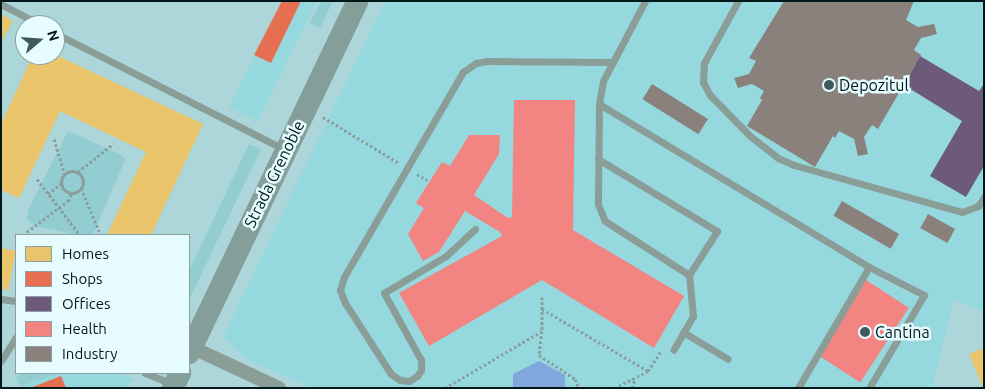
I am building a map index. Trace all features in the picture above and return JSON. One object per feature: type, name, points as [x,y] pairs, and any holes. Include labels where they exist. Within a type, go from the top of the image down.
[{"type":"main road","name":"Strada Grenoble","points":[[190,350],[285,149],[358,1]]},
{"type":"street","name":"Strada Grenoble","points":[[190,350],[278,388]]},
{"type":"lane","points":[[645,1],[603,81],[599,104],[598,204],[605,222],[689,274]]},
{"type":"lane","points":[[738,1],[704,63],[703,82],[710,95],[750,136],[778,158],[794,165],[962,212],[978,206],[984,197]]},
{"type":"lane","points":[[1,4],[22,15]]},
{"type":"lane","points":[[65,38],[285,149]]},
{"type":"lane","points":[[475,229],[446,256],[384,293],[421,360],[421,370],[418,376],[409,381],[400,380],[391,374],[345,303],[340,290],[344,277],[463,72],[476,63],[487,60],[613,62]]},
{"type":"lane","points":[[599,104],[869,267],[924,295],[869,388]]},
{"type":"lane","points":[[598,159],[717,231],[689,274],[693,316],[673,350]]},
{"type":"lane","points":[[798,388],[869,267]]},
{"type":"lane","points":[[1,299],[15,302]]},
{"type":"lane","points":[[683,332],[728,359]]},
{"type":"lane","points":[[1,361],[15,339]]},
{"type":"lane","points":[[148,374],[176,382]]},
{"type":"path","points":[[322,116],[407,168]]},
{"type":"path","points":[[48,194],[62,183],[65,174],[54,139]]},
{"type":"path","points":[[78,172],[113,144]]},
{"type":"path","points":[[65,174],[71,171],[78,172],[82,177],[82,188],[99,231]]},
{"type":"path","points":[[37,179],[79,234]]},
{"type":"path","points":[[62,183],[65,189],[72,193]]},
{"type":"path","points":[[27,232],[68,201],[72,193],[82,188]]},
{"type":"path","points":[[542,298],[542,331],[539,355],[575,379],[579,388]]},
{"type":"path","points":[[542,309],[648,371]]},
{"type":"path","points":[[445,388],[542,331]]},
{"type":"path","points":[[614,388],[648,371],[664,345],[673,350]]},
{"type":"path","points":[[632,388],[635,378]]},
{"type":"shaded area","points":[[282,1],[317,1],[258,121],[229,107]]},
{"type":"shaded area","points":[[321,1],[333,1],[320,28],[310,23]]},
{"type":"shaded area","points":[[385,1],[984,1],[984,312],[954,299],[932,388],[313,388],[248,360],[223,337]]},
{"type":"shaded area","points":[[68,131],[122,155],[125,160],[93,234],[73,234],[34,226],[27,218],[28,210]]},
{"type":"shaded area","points":[[249,144],[261,149],[190,298],[190,269]]},
{"type":"shaded area","points":[[539,361],[565,375],[565,388],[513,388],[513,374]]},
{"type":"shaded area","points":[[22,374],[57,374],[20,386],[16,378]]},
{"type":"shaded area","points":[[57,374],[118,374],[135,379],[125,388],[16,388]]},
{"type":"building: Homes","points":[[1,14],[13,21],[1,42]]},
{"type":"building: Homes","points":[[65,59],[203,124],[151,234],[107,234],[146,152],[60,111],[19,198],[1,190],[1,124],[28,65],[65,65]]},
{"type":"building: Homes","points":[[1,248],[15,251],[8,290],[1,289]]},
{"type":"building: Homes","points":[[984,348],[984,388],[983,388],[969,354]]},
{"type":"building: Shops","points":[[282,1],[301,1],[271,63],[254,55]]},
{"type":"building: Shops","points":[[61,376],[66,388],[30,388]]},
{"type":"building: Offices","points":[[920,56],[979,91],[984,84],[984,166],[966,197],[930,176],[962,121],[904,85]]},
{"type":"building: Health","points":[[514,100],[575,100],[573,230],[684,296],[654,348],[542,280],[429,346],[399,293],[502,236],[500,232],[465,211],[439,252],[423,261],[408,234],[424,208],[416,203],[442,162],[450,166],[469,135],[500,135],[499,154],[474,195],[508,218],[512,217]]},
{"type":"building: Health","name":"Cantina","points":[[866,280],[909,308],[860,382],[818,355]]},
{"type":"building: Industry","name":"Depozitul","points":[[784,1],[914,1],[906,20],[918,27],[934,24],[937,34],[921,38],[914,50],[921,55],[878,129],[872,125],[864,137],[868,154],[858,156],[854,139],[839,131],[835,138],[833,136],[815,167],[747,126],[762,100],[760,98],[764,91],[752,84],[738,88],[734,78],[749,74],[756,61],[749,58]]},
{"type":"building: Industry","points":[[652,84],[708,119],[698,134],[642,99]]},
{"type":"building: Industry","points":[[842,201],[899,234],[891,249],[834,216]]},
{"type":"building: Industry","points":[[928,214],[955,229],[947,243],[920,228]]},
{"type":"place","name":"Depozitul","points":[[829,85]]},
{"type":"place","name":"Cantina","points":[[865,332]]}]
